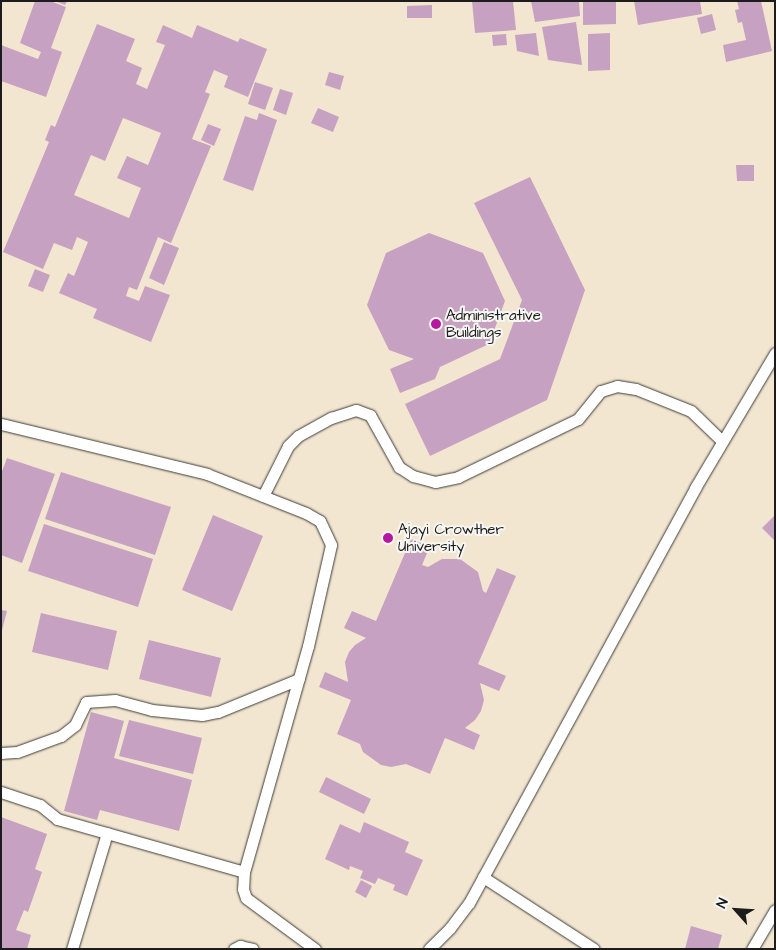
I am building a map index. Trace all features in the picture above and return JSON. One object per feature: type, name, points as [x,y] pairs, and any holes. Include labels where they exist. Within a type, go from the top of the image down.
[{"type":"lane","points":[[429,949],[450,928],[469,903],[694,488],[775,353]]},
{"type":"lane","points":[[263,496],[288,446],[298,436],[331,418],[356,410],[370,415],[399,467],[413,476],[435,482],[458,477],[578,419],[601,391],[617,386],[636,389],[691,411],[722,441]]},
{"type":"lane","points":[[1,424],[207,474],[314,516],[320,521],[331,545],[299,679],[244,872],[243,889],[246,898],[315,949]]},
{"type":"lane","points":[[1,753],[16,752],[61,736],[75,725],[86,702],[115,700],[152,710],[202,715],[218,712],[299,679]]},
{"type":"lane","points":[[1,792],[40,805],[57,818],[244,872]]},
{"type":"lane","points":[[72,949],[107,833]]},
{"type":"lane","points":[[483,877],[594,949]]},
{"type":"lane","points":[[752,949],[775,910]]},
{"type":"lane","points":[[234,949],[240,946],[253,949]]},
{"type":"building","points":[[35,1],[50,1],[66,7],[51,48],[62,52],[46,97],[1,81],[1,45],[38,59],[41,52],[20,43]]},
{"type":"building","points":[[55,1],[67,1],[65,5]]},
{"type":"building","points":[[472,1],[513,1],[516,30],[475,33]]},
{"type":"building","points":[[531,1],[579,1],[580,16],[535,22]]},
{"type":"building","points":[[583,1],[616,1],[616,24],[583,25]]},
{"type":"building","points":[[634,1],[700,1],[702,14],[638,25]]},
{"type":"building","points":[[737,1],[761,1],[772,51],[726,62],[723,45],[746,40],[742,22],[738,23],[735,10],[739,9]]},
{"type":"building","points":[[432,5],[432,18],[407,18],[407,6]]},
{"type":"building","points":[[712,14],[716,30],[701,34],[697,18]]},
{"type":"building","points":[[576,22],[582,65],[548,60],[542,27]]},
{"type":"building","points":[[97,24],[135,39],[126,61],[142,68],[136,84],[147,89],[165,45],[156,42],[163,25],[192,38],[197,25],[238,42],[240,38],[267,49],[248,97],[224,87],[228,76],[214,70],[205,92],[210,94],[192,139],[211,146],[171,243],[158,237],[137,290],[129,287],[126,296],[139,301],[145,286],[170,295],[151,342],[93,318],[97,309],[59,293],[68,273],[74,276],[88,242],[77,237],[72,250],[54,243],[43,269],[3,252],[49,142],[45,140],[51,125],[55,127]],"holes":[[[123,118],[161,133],[148,165],[127,156],[117,178],[141,188],[129,218],[74,195],[91,155],[105,161]]]},
{"type":"building","points":[[536,33],[539,56],[517,51],[515,35]]},
{"type":"building","points":[[610,33],[610,70],[588,71],[588,34]]},
{"type":"building","points":[[506,34],[507,45],[493,46],[492,35]]},
{"type":"building","points":[[329,72],[344,76],[340,90],[325,85]]},
{"type":"building","points":[[255,82],[273,88],[265,110],[248,104]]},
{"type":"building","points":[[280,89],[293,93],[286,115],[273,110]]},
{"type":"building","points":[[318,108],[339,117],[333,132],[311,123]]},
{"type":"building","points":[[259,113],[277,120],[253,191],[223,180],[245,116],[257,120]]},
{"type":"building","points":[[208,124],[221,129],[214,146],[201,140]]},
{"type":"building","points":[[736,165],[754,165],[754,181],[737,181]]},
{"type":"building","points":[[530,177],[585,290],[547,400],[430,456],[405,404],[500,359],[522,300],[474,203]]},
{"type":"building","name":"Administrative Buildings","points":[[429,233],[483,253],[505,301],[489,344],[440,367],[435,379],[400,393],[390,369],[414,359],[389,350],[367,305],[386,253]]},
{"type":"building","points":[[164,242],[179,248],[164,285],[149,278]]},
{"type":"building","points":[[35,269],[50,275],[43,292],[28,286]]},
{"type":"building","points":[[7,458],[55,474],[22,563],[1,555],[1,474]]},
{"type":"building","points":[[61,472],[171,507],[155,555],[45,519]]},
{"type":"building","points":[[213,515],[263,536],[232,611],[182,590]]},
{"type":"building","points":[[775,515],[775,541],[762,528]]},
{"type":"building","points":[[44,524],[153,559],[138,607],[28,571]]},
{"type":"building","points":[[411,539],[430,546],[422,565],[428,567],[442,559],[460,559],[478,572],[483,591],[486,593],[497,568],[516,576],[478,664],[506,676],[499,691],[480,683],[484,700],[481,711],[475,720],[465,728],[480,735],[474,750],[445,738],[430,774],[406,764],[391,767],[381,765],[363,752],[360,744],[337,734],[351,700],[319,687],[325,672],[348,682],[345,662],[349,652],[355,645],[366,638],[344,628],[352,611],[376,621]]},
{"type":"building","points":[[1,610],[7,611],[2,630],[1,630]]},
{"type":"building","points":[[41,613],[117,631],[108,670],[32,652]]},
{"type":"building","points":[[149,640],[221,658],[211,697],[139,679]]},
{"type":"building","points":[[91,712],[124,721],[114,758],[192,780],[179,831],[100,810],[97,820],[64,811]]},
{"type":"building","points":[[129,720],[202,738],[193,774],[119,756]]},
{"type":"building","points":[[326,777],[371,799],[364,814],[319,792]]},
{"type":"building","points":[[1,817],[47,834],[35,869],[42,872],[28,912],[24,910],[16,930],[31,935],[27,949],[1,949]]},
{"type":"building","points":[[364,822],[409,842],[405,852],[423,860],[407,896],[393,890],[395,885],[378,878],[375,884],[360,878],[363,871],[350,866],[349,870],[325,859],[340,824],[360,833]]},
{"type":"building","points":[[361,880],[372,886],[366,898],[355,892]]},
{"type":"building","points":[[691,926],[722,935],[718,949],[685,949]]},
{"type":"place","name":"Administrative Buildings","points":[[436,324]]},
{"type":"place","name":"Ajayi Crowther University","points":[[388,538]]}]
